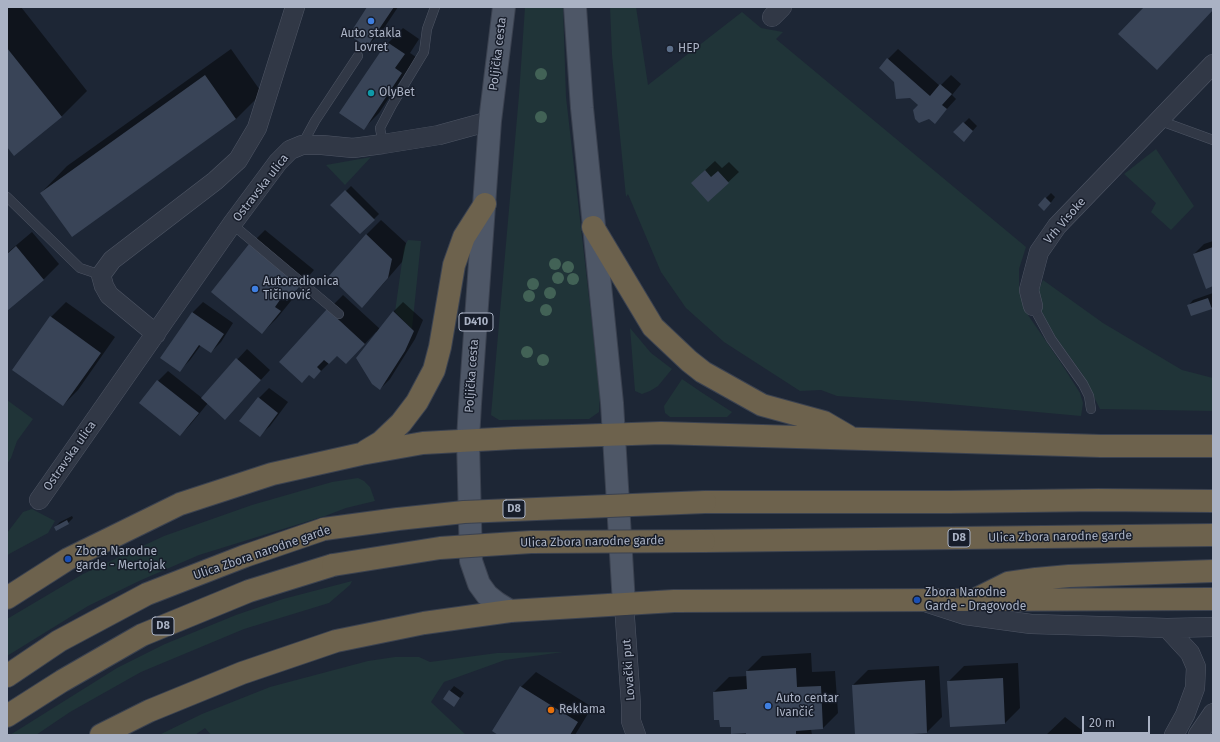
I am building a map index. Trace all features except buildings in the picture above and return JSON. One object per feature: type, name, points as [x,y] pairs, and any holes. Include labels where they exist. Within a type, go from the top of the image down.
[{"type":"highway","points":[[361,454],[381,442],[401,423],[417,402],[434,370],[440,348],[454,265],[464,237],[485,204]]},
{"type":"highway","points":[[594,227],[653,327],[689,361],[703,372],[762,405],[824,422],[851,438]]},
{"type":"highway","points":[[7,598],[68,559],[180,504],[272,474],[361,454],[423,443],[661,433],[1101,446],[1213,446]]},
{"type":"highway","name":"Ulica Zbora narodne garde","points":[[7,676],[59,642],[148,594],[245,556],[324,529],[464,512],[705,502],[949,502],[1098,500],[1213,501]]},
{"type":"highway","name":"Ulica Zbora narodne garde","points":[[7,716],[62,681],[142,636],[249,591],[333,565],[440,548],[531,542],[1213,535]]},
{"type":"highway","points":[[973,600],[1008,583],[1036,578],[1213,571]]},
{"type":"highway","points":[[101,735],[149,711],[242,673],[336,641],[424,623],[510,611],[674,601],[1213,599]]},
{"type":"main road","name":"Poljička cesta","points":[[504,7],[490,121],[468,440],[472,561],[479,584],[497,604],[510,611]]},
{"type":"main road","points":[[575,7],[582,108],[615,434],[624,604]]},
{"type":"street","points":[[156,334],[110,295],[104,286],[101,275],[112,260],[215,181],[238,160],[257,128],[295,7]]},
{"type":"street","name":"Vrh Visoke","points":[[1033,306],[1029,290],[1039,252],[1057,226],[1213,64]]},
{"type":"street","points":[[302,145],[352,148],[439,135],[490,121]]},
{"type":"street","name":"Ostravska ulica","points":[[39,500],[232,224],[278,162],[290,150],[302,145]]},
{"type":"street","points":[[917,600],[964,615],[1031,624],[1167,628],[1213,627]]},
{"type":"street","name":"Lovački put","points":[[624,604],[631,721],[636,735]]},
{"type":"street","points":[[1167,628],[1190,653],[1196,667],[1195,688],[1185,715],[1174,735]]},
{"type":"street","points":[[1198,735],[1213,713]]},
{"type":"lane","points":[[383,144],[380,128],[424,52],[427,29],[435,7]]},
{"type":"lane","points":[[302,145],[315,121],[358,56]]},
{"type":"lane","points":[[1158,120],[1213,140]]},
{"type":"lane","points":[[7,197],[80,268],[101,275]]},
{"type":"lane","points":[[232,224],[339,314]]},
{"type":"lane","name":"Vrh Visoke","points":[[1033,306],[1050,340],[1086,390],[1089,396],[1091,409]]},
{"type":"green space","points":[[525,7],[563,7],[566,97],[600,394],[599,412],[589,419],[499,420],[491,415],[519,95]]},
{"type":"green space","points":[[610,7],[636,7],[648,85],[742,12],[761,28],[783,32],[776,39],[1026,247],[1019,269],[1019,291],[1028,315],[1080,393],[1083,403],[1081,416],[926,402],[837,396],[821,390],[800,391],[724,342],[686,308],[661,272],[628,194],[626,197],[612,55]]},
{"type":"green space","points":[[1156,149],[1194,206],[1171,230],[1151,212],[1156,203],[1124,174]]},
{"type":"green space","points":[[371,157],[345,185],[326,165]]},
{"type":"green space","points":[[408,240],[421,241],[412,329],[395,312],[404,247]]},
{"type":"green space","points":[[1043,280],[1103,323],[1182,370],[1213,378],[1213,411],[1100,409],[1083,375],[1055,336],[1043,315],[1037,294]]},
{"type":"green space","points":[[630,328],[651,353],[672,369],[658,386],[642,394],[635,391]]},
{"type":"green space","points":[[682,379],[732,412],[727,417],[670,417],[665,413],[664,406]]},
{"type":"green space","points":[[7,400],[33,419],[17,441],[11,458],[7,464]]},
{"type":"green space","points":[[358,478],[370,487],[375,501],[346,508],[325,516],[199,555],[139,581],[88,606],[7,656],[7,619],[83,574],[164,536],[252,505],[332,482]]},
{"type":"green space","points":[[32,509],[55,521],[48,533],[7,556],[7,533],[23,512]]},
{"type":"green space","points":[[352,581],[350,585],[329,603],[244,629],[141,672],[70,712],[36,735],[10,735],[117,668],[165,644],[236,615],[283,599]]},
{"type":"green space","points":[[563,652],[505,660],[444,682],[431,702],[466,735],[211,735],[205,728],[195,735],[159,735],[202,714],[270,687],[368,661],[395,657],[419,657],[430,662],[497,653]]},
{"type":"place","name":"Auto stakla Lovret","points":[[371,21]]},
{"type":"place","name":"HEP","points":[[670,49]]},
{"type":"place","name":"OlyBet","points":[[371,93]]},
{"type":"place","name":"Autoradionica Tičinović","points":[[255,289]]},
{"type":"place","name":"Zbora Narodne garde - Mertojak","points":[[68,559]]},
{"type":"place","name":"Zbora Narodne Garde - Dragovode","points":[[917,600]]},
{"type":"place","name":"Auto centar Ivančić","points":[[768,706]]},
{"type":"place","name":"Reklama","points":[[551,710]]}]
